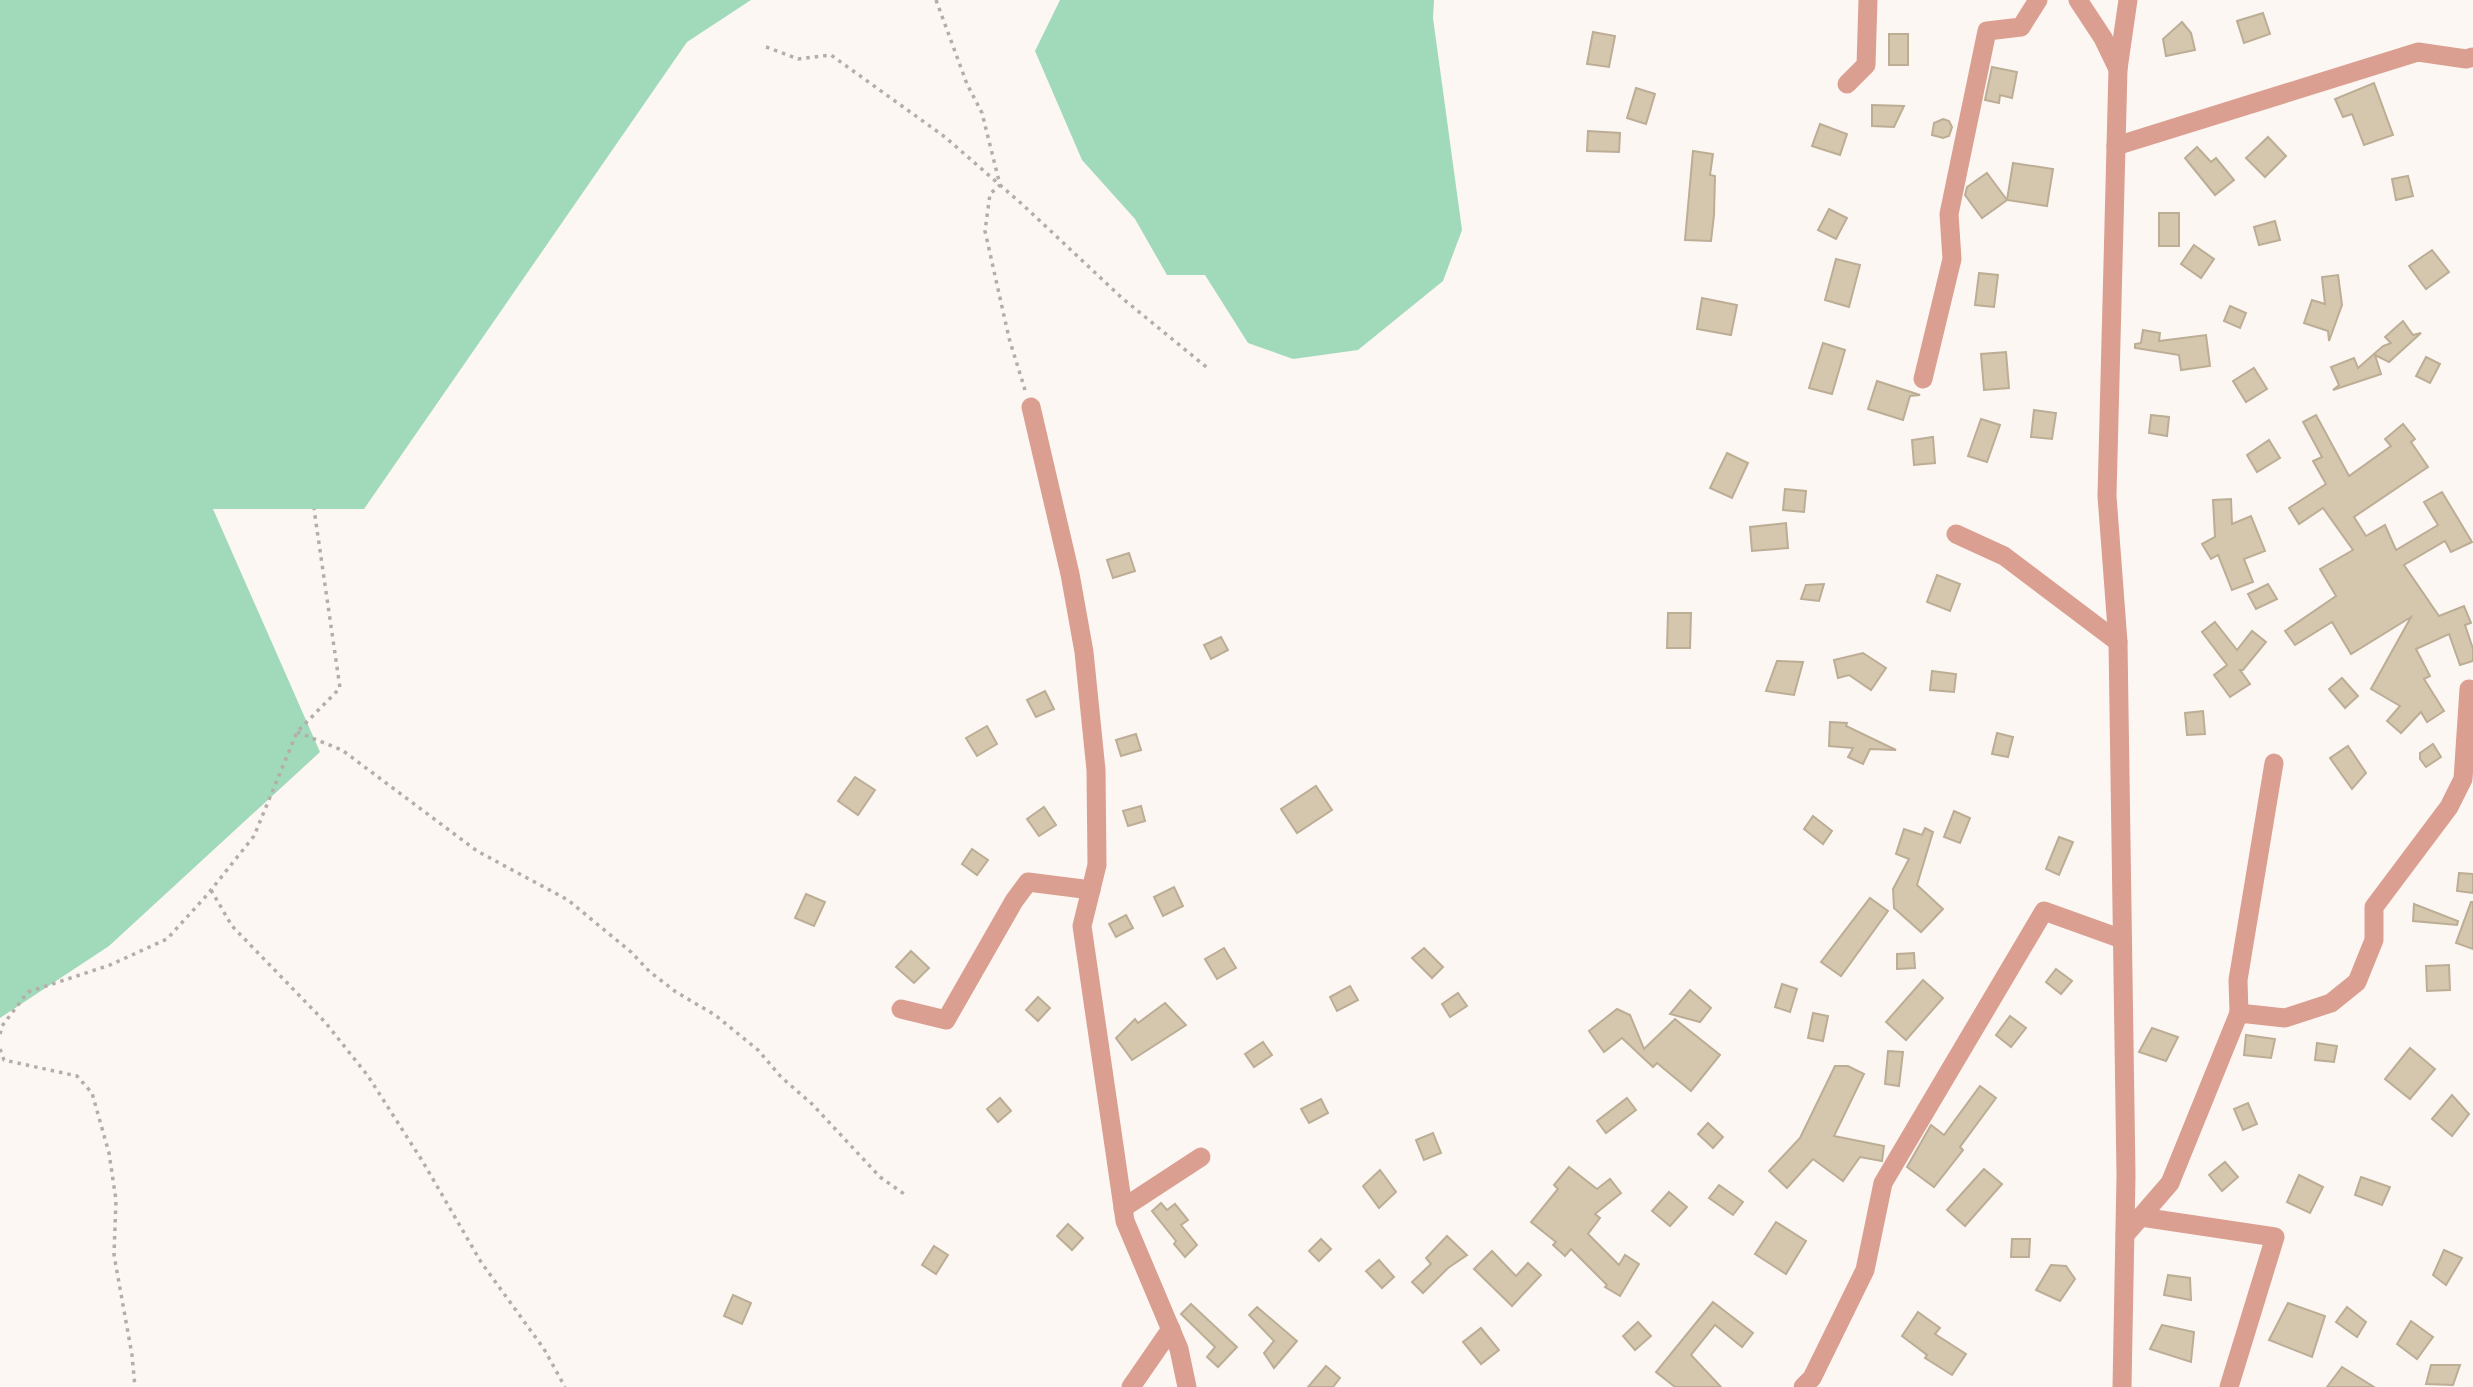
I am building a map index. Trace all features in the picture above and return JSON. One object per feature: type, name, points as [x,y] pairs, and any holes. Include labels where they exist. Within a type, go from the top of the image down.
[{"type":"street","points":[[1847,84],[1866,65],[1868,0]]},
{"type":"street","points":[[1923,379],[1952,259],[1950,214],[1987,31],[2021,27],[2038,0]]},
{"type":"street","points":[[2078,0],[2104,38],[2118,69]]},
{"type":"street","points":[[2122,1387],[2126,1175],[2118,642],[2107,496],[2118,69],[2128,0]]},
{"type":"street","points":[[2116,146],[2418,52],[2466,60],[2473,57]]},
{"type":"street","points":[[1031,407],[1070,574],[1084,652],[1096,770],[1097,865],[1082,926],[1125,1221],[1179,1349],[1187,1387]]},
{"type":"street","points":[[1956,534],[2004,556],[2118,642]]},
{"type":"street","points":[[2239,1013],[2285,1017],[2331,1003],[2357,982],[2374,940],[2374,907],[2449,807],[2463,779],[2469,688]]},
{"type":"street","points":[[2125,1236],[2170,1183],[2239,1013],[2238,980],[2274,763]]},
{"type":"street","points":[[901,1009],[946,1020],[1014,901],[1028,882],[1091,890]]},
{"type":"street","points":[[1803,1387],[1812,1378],[1865,1270],[1883,1183],[2044,911],[2122,939]]},
{"type":"street","points":[[1123,1208],[1201,1157]]},
{"type":"street","points":[[2141,1217],[2275,1237],[2229,1387]]},
{"type":"street","points":[[1131,1387],[1171,1329]]},
{"type":"path","points":[[936,0],[967,84],[982,113],[1000,185]]},
{"type":"path","points":[[766,47],[798,59],[831,55],[934,129],[1000,185],[1122,299],[1210,370]]},
{"type":"path","points":[[1000,185],[990,194],[985,231],[1009,338],[1031,407]]},
{"type":"path","points":[[0,1034],[2,1026],[27,992],[110,965],[167,939],[254,836],[297,732],[340,688],[314,509]]},
{"type":"path","points":[[297,732],[342,750],[477,851],[568,900],[631,952],[650,972],[676,992],[715,1015],[758,1050],[781,1077],[812,1104],[880,1177],[907,1196]]},
{"type":"path","points":[[211,890],[232,926],[325,1022],[368,1076],[423,1162],[481,1262],[544,1349],[565,1387]]},
{"type":"path","points":[[0,1049],[4,1060],[77,1076],[92,1093],[111,1164],[116,1200],[114,1255],[135,1387]]},
{"type":"green space","points":[[0,0],[751,0],[687,42],[364,509],[213,509],[320,752],[109,946],[0,1018]]},
{"type":"green space","points":[[1060,0],[1434,0],[1433,18],[1462,230],[1443,281],[1358,350],[1293,359],[1248,343],[1205,275],[1167,275],[1135,219],[1082,160],[1035,51]]},
{"type":"building","points":[[2263,13],[2270,34],[2244,43],[2237,21]]},
{"type":"building","points":[[2182,22],[2191,33],[2195,50],[2166,56],[2163,39]]},
{"type":"building","points":[[1593,32],[1615,36],[1609,67],[1587,64]]},
{"type":"building","points":[[1889,34],[1908,34],[1908,65],[1889,65]]},
{"type":"building","points":[[1992,67],[2017,72],[2012,98],[2000,95],[1999,103],[1985,100]]},
{"type":"building","points":[[2374,83],[2393,135],[2364,145],[2352,114],[2343,117],[2335,99]]},
{"type":"building","points":[[1636,88],[1655,94],[1646,124],[1627,118]]},
{"type":"building","points":[[1872,105],[1904,106],[1894,127],[1872,126]]},
{"type":"building","points":[[1943,119],[1949,121],[1952,127],[1949,136],[1943,138],[1932,135],[1934,123]]},
{"type":"building","points":[[1820,124],[1847,134],[1840,155],[1812,146]]},
{"type":"building","points":[[1588,131],[1620,133],[1619,152],[1587,151]]},
{"type":"building","points":[[2268,137],[2286,156],[2265,177],[2246,158]]},
{"type":"building","points":[[2197,147],[2211,162],[2216,158],[2234,180],[2215,195],[2185,158]]},
{"type":"building","points":[[1693,151],[1713,154],[1710,175],[1715,176],[1711,241],[1685,240]]},
{"type":"building","points":[[2013,163],[2053,169],[2047,206],[2007,200]]},
{"type":"building","points":[[1987,173],[2007,200],[1982,218],[1965,195],[1967,187]]},
{"type":"building","points":[[2408,176],[2413,196],[2396,200],[2392,179]]},
{"type":"building","points":[[1829,209],[1847,218],[1836,239],[1818,230]]},
{"type":"building","points":[[2159,213],[2179,213],[2179,246],[2159,246]]},
{"type":"building","points":[[2275,221],[2280,240],[2259,245],[2254,227]]},
{"type":"building","points":[[2194,245],[2214,259],[2201,278],[2181,264]]},
{"type":"building","points":[[2432,250],[2449,272],[2426,289],[2409,266]]},
{"type":"building","points":[[1836,259],[1860,265],[1849,307],[1825,300]]},
{"type":"building","points":[[1979,273],[1998,275],[1994,307],[1975,305]]},
{"type":"building","points":[[2338,275],[2342,305],[2329,341],[2328,331],[2304,323],[2312,300],[2325,304],[2322,277]]},
{"type":"building","points":[[1702,298],[1737,305],[1731,335],[1697,329]]},
{"type":"building","points":[[2230,306],[2246,313],[2240,328],[2224,321]]},
{"type":"building","points":[[2403,321],[2413,335],[2421,333],[2389,362],[2375,355],[2381,374],[2333,390],[2339,385],[2331,367],[2354,358],[2358,368],[2383,346],[2391,343],[2385,337]]},
{"type":"building","points":[[2143,330],[2160,333],[2159,341],[2206,335],[2210,366],[2181,370],[2179,355],[2135,348],[2135,344],[2141,343]]},
{"type":"building","points":[[1823,343],[1845,350],[1832,394],[1809,388]]},
{"type":"building","points":[[2006,352],[2009,388],[1984,390],[1981,354]]},
{"type":"building","points":[[2426,357],[2440,364],[2430,383],[2416,376]]},
{"type":"building","points":[[2254,368],[2267,389],[2246,402],[2233,381]]},
{"type":"building","points":[[1877,381],[1920,395],[1910,396],[1903,420],[1868,409]]},
{"type":"building","points":[[2034,410],[2056,413],[2052,439],[2031,437]]},
{"type":"building","points":[[2151,415],[2169,417],[2167,436],[2149,433]]},
{"type":"building","points":[[2316,415],[2349,476],[2391,446],[2385,439],[2403,424],[2415,439],[2411,442],[2428,467],[2354,517],[2366,536],[2385,525],[2396,550],[2438,525],[2424,502],[2442,492],[2472,542],[2451,552],[2445,541],[2404,565],[2439,616],[2464,606],[2471,623],[2465,625],[2473,649],[2473,661],[2460,665],[2449,634],[2416,649],[2430,676],[2424,679],[2444,711],[2427,722],[2421,712],[2401,733],[2387,721],[2400,706],[2371,689],[2411,617],[2351,654],[2332,622],[2295,645],[2285,631],[2336,596],[2320,569],[2353,550],[2323,508],[2299,524],[2289,508],[2326,484],[2313,461],[2322,457],[2303,422]]},
{"type":"building","points":[[1981,419],[2000,425],[1987,462],[1968,456]]},
{"type":"building","points":[[1933,437],[1935,463],[1914,465],[1912,440]]},
{"type":"building","points":[[2269,440],[2280,458],[2257,472],[2247,455]]},
{"type":"building","points":[[1727,453],[1748,463],[1732,498],[1710,488]]},
{"type":"building","points":[[1785,489],[1806,491],[1804,512],[1783,510]]},
{"type":"building","points":[[2231,499],[2232,524],[2251,516],[2265,551],[2244,559],[2253,582],[2232,590],[2218,555],[2211,559],[2202,544],[2215,537],[2213,500]]},
{"type":"building","points":[[1786,523],[1788,548],[1752,551],[1750,527]]},
{"type":"building","points":[[1129,553],[1135,571],[1113,578],[1107,560]]},
{"type":"building","points":[[1937,575],[1960,584],[1950,611],[1927,602]]},
{"type":"building","points":[[1824,584],[1819,601],[1801,599],[1806,585]]},
{"type":"building","points":[[2268,584],[2277,599],[2256,609],[2248,594]]},
{"type":"building","points":[[1668,613],[1691,613],[1690,648],[1667,648]]},
{"type":"building","points":[[2215,622],[2237,650],[2252,631],[2266,642],[2243,670],[2240,670],[2250,684],[2230,697],[2214,675],[2227,665],[2202,632]]},
{"type":"building","points":[[1221,637],[1228,650],[1211,659],[1204,645]]},
{"type":"building","points":[[1863,653],[1886,668],[1871,690],[1849,675],[1838,678],[1834,660]]},
{"type":"building","points":[[1777,661],[1803,662],[1794,695],[1766,691]]},
{"type":"building","points":[[1932,671],[1956,674],[1954,692],[1930,690]]},
{"type":"building","points":[[2342,678],[2358,696],[2345,708],[2329,689]]},
{"type":"building","points":[[1045,691],[1054,709],[1036,717],[1027,700]]},
{"type":"building","points":[[2203,711],[2205,734],[2187,735],[2185,713]]},
{"type":"building","points":[[1830,722],[1847,723],[1846,726],[1896,750],[1870,749],[1863,764],[1848,757],[1853,748],[1829,746]]},
{"type":"building","points":[[987,726],[997,744],[977,756],[966,738]]},
{"type":"building","points":[[1997,733],[2013,737],[2008,757],[1992,754]]},
{"type":"building","points":[[1136,734],[1141,750],[1121,756],[1116,740]]},
{"type":"building","points":[[2433,744],[2441,757],[2426,767],[2420,759],[2420,753]]},
{"type":"building","points":[[2348,746],[2366,773],[2352,789],[2330,758]]},
{"type":"building","points":[[855,777],[875,790],[858,815],[838,801]]},
{"type":"building","points":[[1316,786],[1332,810],[1297,833],[1281,809]]},
{"type":"building","points":[[1141,806],[1145,821],[1128,826],[1123,811]]},
{"type":"building","points":[[1044,807],[1056,825],[1039,836],[1027,819]]},
{"type":"building","points":[[1954,811],[1970,818],[1960,843],[1944,837]]},
{"type":"building","points":[[1813,816],[1832,831],[1823,844],[1804,829]]},
{"type":"building","points":[[1925,828],[1933,832],[1917,885],[1943,909],[1921,932],[1894,908],[1893,889],[1909,859],[1896,854],[1904,829],[1922,835]]},
{"type":"building","points":[[2059,837],[2073,842],[2059,875],[2046,869]]},
{"type":"building","points":[[972,849],[988,860],[977,875],[962,864]]},
{"type":"building","points":[[2459,873],[2473,874],[2473,893],[2457,891]]},
{"type":"building","points":[[1174,887],[1183,906],[1163,916],[1154,897]]},
{"type":"building","points":[[806,894],[825,902],[814,926],[795,918]]},
{"type":"building","points":[[1870,898],[1888,911],[1841,976],[1821,962]]},
{"type":"building","points":[[2473,902],[2473,949],[2456,943]]},
{"type":"building","points":[[2414,904],[2458,921],[2457,925],[2413,921]]},
{"type":"building","points":[[1126,915],[1133,928],[1116,937],[1109,924]]},
{"type":"building","points":[[1224,948],[1236,968],[1217,979],[1205,959]]},
{"type":"building","points":[[1424,948],[1443,967],[1432,978],[1412,958]]},
{"type":"building","points":[[911,951],[929,968],[914,983],[896,967]]},
{"type":"building","points":[[1914,953],[1915,968],[1897,969],[1897,954]]},
{"type":"building","points":[[2449,965],[2450,990],[2427,991],[2426,966]]},
{"type":"building","points":[[2056,969],[2072,981],[2061,994],[2046,982]]},
{"type":"building","points":[[1923,980],[1943,998],[1906,1040],[1886,1022]]},
{"type":"building","points":[[1782,984],[1797,989],[1790,1012],[1775,1007]]},
{"type":"building","points":[[1350,986],[1358,1000],[1337,1011],[1330,997]]},
{"type":"building","points":[[1690,990],[1711,1008],[1700,1022],[1670,1014]]},
{"type":"building","points":[[1458,993],[1467,1006],[1450,1017],[1442,1004]]},
{"type":"building","points":[[1038,997],[1050,1008],[1038,1021],[1026,1010]]},
{"type":"building","points":[[1165,1003],[1186,1025],[1132,1060],[1116,1038],[1135,1019],[1138,1023]]},
{"type":"building","points":[[1617,1009],[1630,1015],[1644,1049],[1675,1019],[1720,1055],[1691,1091],[1657,1063],[1653,1067],[1622,1038],[1604,1052],[1589,1031]]},
{"type":"building","points":[[1813,1013],[1828,1016],[1823,1041],[1808,1038]]},
{"type":"building","points":[[2010,1016],[2026,1028],[2011,1047],[1996,1035]]},
{"type":"building","points":[[2152,1028],[2178,1037],[2166,1061],[2139,1052]]},
{"type":"building","points":[[2246,1035],[2275,1039],[2271,1058],[2244,1055]]},
{"type":"building","points":[[1263,1042],[1272,1055],[1254,1067],[1245,1054]]},
{"type":"building","points":[[2317,1043],[2337,1046],[2334,1062],[2315,1060]]},
{"type":"building","points":[[2410,1048],[2435,1069],[2410,1099],[2385,1079]]},
{"type":"building","points":[[1888,1051],[1903,1052],[1899,1086],[1885,1084]]},
{"type":"building","points":[[1835,1066],[1848,1066],[1864,1074],[1834,1136],[1884,1146],[1882,1161],[1860,1157],[1843,1181],[1813,1159],[1787,1188],[1769,1171],[1800,1138]]},
{"type":"building","points":[[1980,1086],[1996,1098],[1960,1147],[1963,1150],[1934,1187],[1907,1167],[1931,1125],[1944,1135]]},
{"type":"building","points":[[2452,1095],[2469,1114],[2452,1136],[2432,1119]]},
{"type":"building","points":[[1000,1098],[1011,1111],[998,1122],[987,1109]]},
{"type":"building","points":[[1627,1098],[1636,1110],[1606,1133],[1597,1121]]},
{"type":"building","points":[[1321,1099],[1328,1113],[1309,1123],[1301,1109]]},
{"type":"building","points":[[2248,1103],[2257,1124],[2243,1130],[2234,1109]]},
{"type":"building","points":[[1708,1123],[1723,1137],[1713,1148],[1698,1134]]},
{"type":"building","points":[[1433,1133],[1441,1153],[1424,1160],[1416,1140]]},
{"type":"building","points":[[2225,1162],[2238,1177],[2222,1191],[2209,1175]]},
{"type":"building","points":[[1569,1167],[1597,1189],[1610,1179],[1621,1193],[1595,1214],[1600,1218],[1588,1234],[1619,1265],[1625,1255],[1639,1264],[1620,1296],[1605,1287],[1607,1285],[1571,1249],[1565,1256],[1553,1245],[1556,1242],[1531,1222],[1558,1189],[1554,1185]]},
{"type":"building","points":[[1984,1169],[2002,1184],[1965,1226],[1947,1210]]},
{"type":"building","points":[[1380,1170],[1396,1192],[1379,1208],[1363,1186]]},
{"type":"building","points":[[2299,1175],[2323,1187],[2310,1213],[2287,1202]]},
{"type":"building","points":[[2361,1177],[2390,1187],[2382,1205],[2355,1195]]},
{"type":"building","points":[[1719,1185],[1743,1202],[1733,1215],[1709,1198]]},
{"type":"building","points":[[1669,1192],[1687,1207],[1670,1226],[1652,1211]]},
{"type":"building","points":[[1161,1203],[1167,1210],[1175,1204],[1188,1220],[1181,1225],[1197,1245],[1185,1257],[1152,1211]]},
{"type":"building","points":[[1776,1222],[1806,1241],[1786,1274],[1755,1254]]},
{"type":"building","points":[[1068,1224],[1083,1238],[1072,1250],[1057,1236]]},
{"type":"building","points":[[1447,1236],[1467,1255],[1448,1268],[1423,1293],[1412,1282],[1431,1264],[1426,1258]]},
{"type":"building","points":[[1321,1239],[1331,1249],[1319,1261],[1309,1251]]},
{"type":"building","points":[[2012,1239],[2030,1239],[2029,1257],[2011,1257]]},
{"type":"building","points":[[934,1246],[948,1255],[936,1274],[922,1265]]},
{"type":"building","points":[[2444,1250],[2462,1258],[2446,1285],[2433,1275]]},
{"type":"building","points":[[1492,1251],[1516,1276],[1528,1263],[1541,1275],[1512,1306],[1474,1269]]},
{"type":"building","points":[[1379,1260],[1394,1277],[1382,1288],[1366,1271]]},
{"type":"building","points":[[2051,1265],[2066,1266],[2075,1279],[2060,1301],[2036,1290]]},
{"type":"building","points":[[2168,1275],[2190,1278],[2191,1300],[2164,1295]]},
{"type":"building","points":[[733,1295],[751,1303],[742,1324],[724,1316]]},
{"type":"building","points":[[1713,1302],[1753,1333],[1742,1347],[1715,1325],[1691,1355],[1721,1387],[1675,1387],[1656,1372]]},
{"type":"building","points":[[2288,1303],[2325,1316],[2312,1357],[2269,1340]]},
{"type":"building","points":[[1191,1304],[1237,1347],[1218,1367],[1207,1357],[1215,1347],[1181,1314]]},
{"type":"building","points":[[1257,1307],[1297,1341],[1274,1368],[1264,1353],[1274,1341],[1249,1315]]},
{"type":"building","points":[[2347,1307],[2366,1322],[2357,1337],[2336,1322]]},
{"type":"building","points":[[1918,1312],[1940,1328],[1935,1334],[1966,1354],[1952,1375],[1925,1358],[1927,1355],[1902,1336]]},
{"type":"building","points":[[2411,1321],[2433,1337],[2417,1359],[2397,1344]]},
{"type":"building","points":[[1638,1322],[1651,1336],[1635,1350],[1623,1336]]},
{"type":"building","points":[[2162,1325],[2194,1332],[2191,1362],[2150,1349]]},
{"type":"building","points":[[1481,1328],[1499,1350],[1481,1364],[1463,1342]]},
{"type":"building","points":[[2431,1365],[2460,1365],[2453,1385],[2426,1384]]},
{"type":"building","points":[[1326,1366],[1340,1378],[1333,1387],[1308,1387]]},
{"type":"building","points":[[2342,1367],[2374,1387],[2327,1387]]}]
